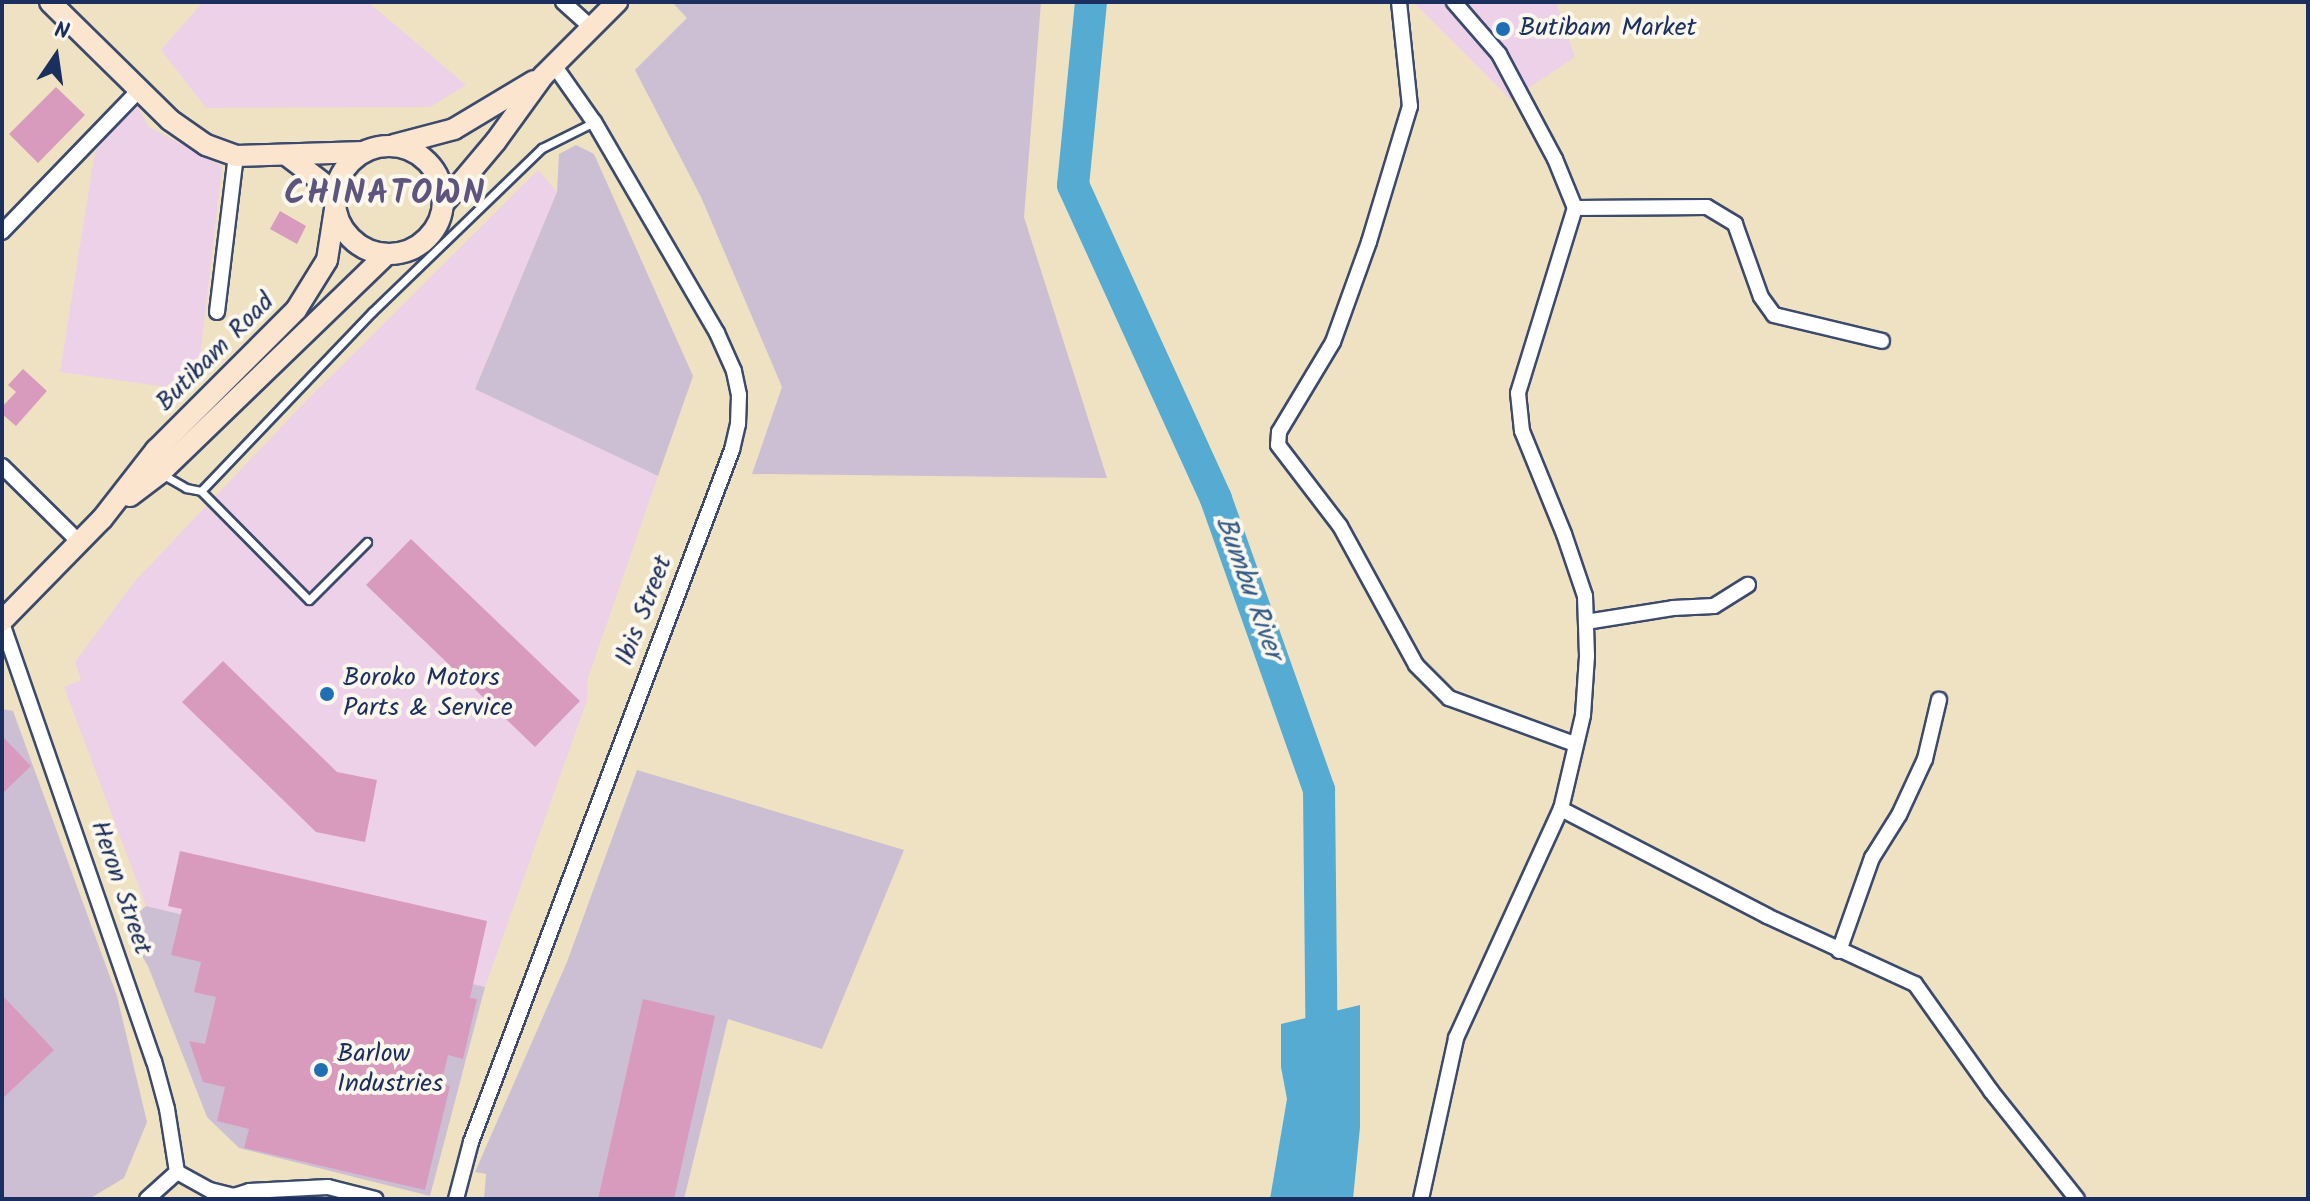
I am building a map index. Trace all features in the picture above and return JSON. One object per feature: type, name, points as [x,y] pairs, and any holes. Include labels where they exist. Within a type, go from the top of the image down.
[{"type":"main road","points":[[50,2],[187,133],[236,156],[289,157],[364,152],[454,129],[549,70]]},
{"type":"main road","points":[[364,152],[340,175],[335,200],[341,225],[351,239],[366,249],[387,254],[403,252],[422,243],[436,226],[443,204],[496,141],[549,70],[617,2]]},
{"type":"main road","points":[[390,146],[411,151],[429,164],[440,182],[443,204]]},
{"type":"main road","points":[[289,157],[335,200]]},
{"type":"main road","name":"Butibam Road","points":[[102,519],[156,450],[296,310],[327,260],[335,200]]},
{"type":"main road","name":"Butibam Road","points":[[2,622],[102,519],[160,473],[387,254]]},
{"type":"street","points":[[563,2],[592,28]]},
{"type":"street","points":[[1399,2],[1410,106],[1369,242],[1333,342],[1279,432],[1278,445],[1340,526],[1416,665],[1449,698],[1575,744]]},
{"type":"street","points":[[1421,1199],[1456,1038],[1561,809],[1583,715],[1586,622],[1585,596],[1564,534],[1522,431],[1518,393],[1575,208],[1555,159],[1499,54],[1454,2]]},
{"type":"street","name":"Ibis Street","points":[[456,1199],[471,1142],[732,450],[738,424],[739,395],[726,349],[594,122],[549,70]]},
{"type":"street","points":[[2,232],[139,90]]},
{"type":"street","points":[[217,312],[236,156]]},
{"type":"street","points":[[1575,208],[1707,207],[1735,224],[1761,297],[1774,315],[1882,341]]},
{"type":"street","points":[[2,466],[79,542]]},
{"type":"street","points":[[1586,622],[1673,608],[1714,606],[1748,585]]},
{"type":"street","name":"Heron Street","points":[[2,622],[154,1061],[167,1109],[177,1172]]},
{"type":"street","points":[[1839,951],[1872,858],[1899,815],[1925,759],[1939,700]]},
{"type":"street","points":[[1561,809],[1839,951],[1915,984],[1991,1091],[2077,1199]]},
{"type":"street","points":[[147,1199],[177,1172],[215,1196],[236,1198],[249,1191],[328,1187],[375,1199]]},
{"type":"lane","points":[[201,491],[372,312],[542,148],[594,122]]},
{"type":"lane","points":[[160,473],[186,488],[201,491],[309,600],[367,542]]},
{"type":"shaded area","points":[[203,2],[368,2],[466,85],[430,107],[206,108],[161,50]]},
{"type":"shaded area","points":[[672,2],[1041,2],[1024,217],[1107,478],[752,474],[782,387],[701,197],[635,70],[687,18]]},
{"type":"shaded area","name":"Butibam Market","points":[[1413,2],[1556,2],[1575,57],[1511,100]]},
{"type":"shaded area","points":[[137,105],[149,127],[222,166],[200,357],[166,387],[60,372],[95,151]]},
{"type":"shaded area","points":[[576,145],[594,154],[693,376],[658,476],[475,389],[557,192],[559,154]]},
{"type":"shaded area","name":"Boroko Motors Parts & Service","points":[[538,170],[557,192],[475,388],[658,476],[588,678],[587,700],[485,987],[146,906],[64,687],[81,680],[75,662],[135,581],[303,404]]},
{"type":"shaded area","points":[[2,709],[13,711],[117,996],[147,1122],[124,1178],[89,1199],[2,1199]]},
{"type":"shaded area","points":[[637,770],[904,850],[822,1049],[728,1019],[684,1199],[484,1199],[486,1174],[475,1172],[567,962]]},
{"type":"shaded area","name":"Barlow Industries","points":[[146,906],[485,987],[430,1196],[239,1148],[207,1117],[148,966],[124,926]]},
{"type":"water","points":[[1360,1005],[1360,1127],[1353,1199],[1270,1199],[1287,1099],[1281,1067],[1281,1024]]},
{"type":"building","points":[[56,87],[85,115],[38,163],[9,134]]},
{"type":"building","points":[[280,211],[306,226],[297,244],[270,229]]},
{"type":"building","points":[[23,369],[47,391],[16,426],[2,414],[2,407],[16,392],[8,385]]},
{"type":"building","points":[[411,539],[580,701],[535,747],[366,585]]},
{"type":"building","points":[[223,661],[337,772],[377,780],[365,842],[316,832],[182,702]]},
{"type":"building","points":[[2,736],[31,766],[2,794]]},
{"type":"building","name":"Barlow Industries","points":[[180,851],[487,921],[470,998],[477,999],[463,1059],[448,1055],[441,1084],[450,1086],[425,1190],[244,1148],[249,1129],[217,1121],[225,1087],[203,1082],[189,1041],[205,1044],[216,997],[194,992],[201,962],[171,955],[182,909],[168,906]]},
{"type":"building","points":[[2,995],[54,1050],[2,1099]]},
{"type":"building","points":[[643,999],[715,1016],[674,1199],[598,1199]]},
{"type":"waterway","name":"Bumbu River","points":[[1091,2],[1073,185],[1216,499],[1319,790],[1322,1057]]},
{"type":"place","name":"Butibam Market","points":[[1503,29]]},
{"type":"place","name":"Boroko Motors Parts & Service","points":[[327,694]]},
{"type":"place","name":"Barlow Industries","points":[[321,1070]]},
{"type":"district","name":"CHINATOWN","points":[[385,195]]}]
